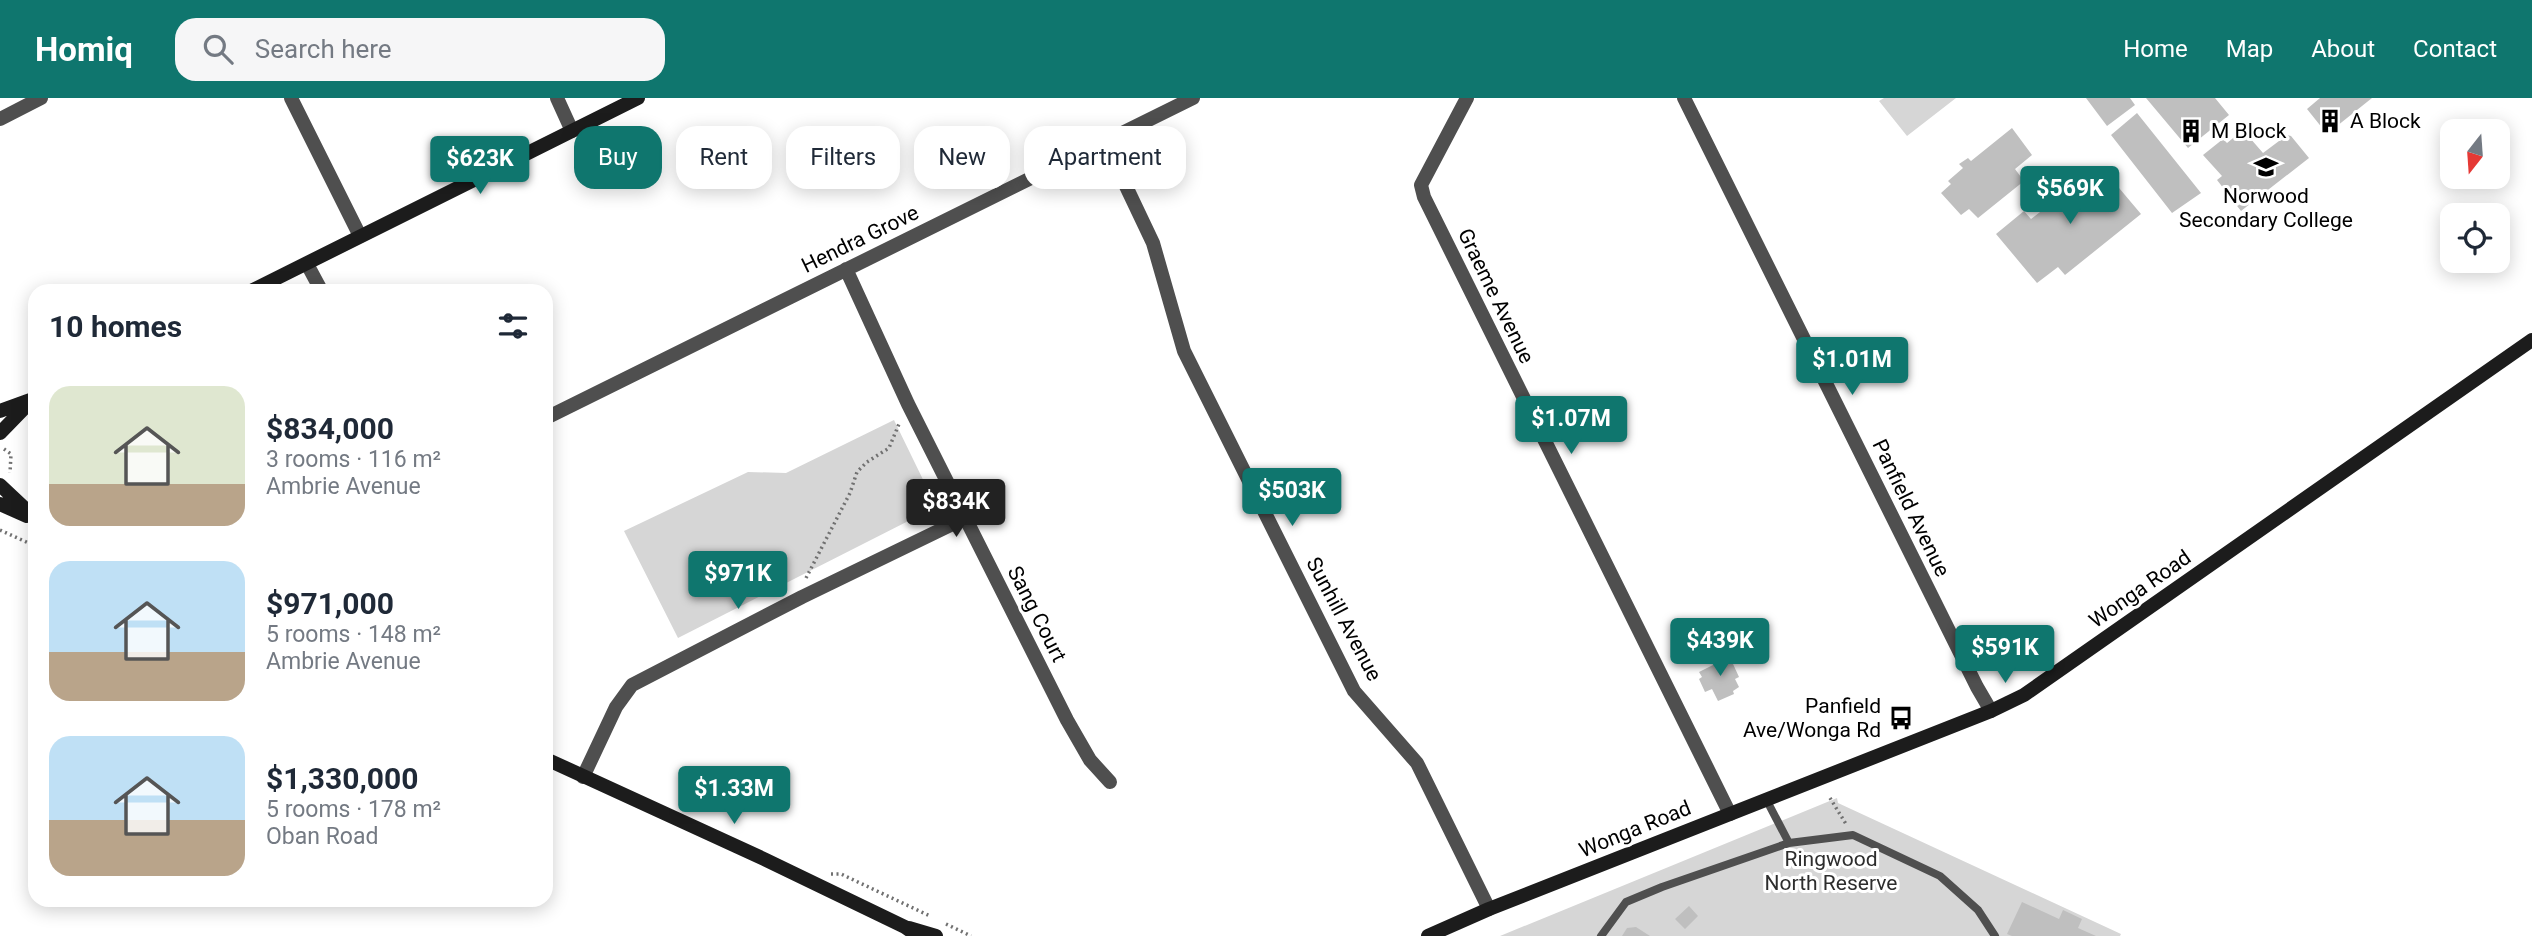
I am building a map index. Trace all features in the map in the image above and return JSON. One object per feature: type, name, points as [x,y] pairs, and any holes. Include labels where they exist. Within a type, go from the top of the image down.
[{"type":"main road","points":[[265,284],[638,98]]},
{"type":"main road","name":"Wonga Road","points":[[1428,936],[1489,909],[1991,711],[2044,682],[2532,340]]},
{"type":"main road","points":[[0,411],[28,401]]},
{"type":"main road","points":[[0,433],[28,405]]},
{"type":"main road","points":[[0,485],[28,511]]},
{"type":"main road","points":[[0,504],[28,515]]},
{"type":"main road","points":[[553,762],[764,859],[905,927],[918,936]]},
{"type":"main road","points":[[905,927],[936,936]]},
{"type":"street","points":[[0,119],[41,98]]},
{"type":"street","points":[[292,98],[360,236]]},
{"type":"street","points":[[557,98],[572,131]]},
{"type":"street","name":"Hendra Grove","points":[[1137,126],[1193,98]]},
{"type":"street","name":"Graeme Avenue","points":[[1467,98],[1421,185],[1424,197],[1730,814]]},
{"type":"street","name":"Panfield Avenue","points":[[1684,98],[1991,711]]},
{"type":"street","name":"Hendra Grove","points":[[553,415],[1024,182]]},
{"type":"street","name":"Sunhill Avenue","points":[[1127,189],[1153,243],[1184,351],[1354,691],[1417,763],[1489,909]]},
{"type":"street","points":[[307,264],[318,284]]},
{"type":"street","name":"Sang Court","points":[[846,269],[908,404],[1067,720],[1090,760],[1110,782]]},
{"type":"street","points":[[583,777],[616,707],[632,685],[965,518]]},
{"type":"lane","points":[[1766,799],[1789,843]]},
{"type":"lane","points":[[1601,936],[1626,902],[1662,887],[1789,843],[1853,835],[1940,876],[1978,911],[1994,936]]},
{"type":"path","points":[[812,593],[806,576],[850,493],[857,472],[889,448],[900,426],[893,413],[908,404]]},
{"type":"path","points":[[0,445],[11,454]]},
{"type":"path","points":[[0,530],[28,543]]},
{"type":"path","points":[[1830,798],[1853,835]]},
{"type":"path","points":[[841,874],[933,918]]},
{"type":"path","points":[[945,923],[971,936]]},
{"type":"green space","points":[[1884,98],[1956,98],[1907,136],[1879,101]]},
{"type":"green space","points":[[894,420],[931,496],[930,510],[678,638],[624,531],[748,472],[786,473]]},
{"type":"green space","name":"Ringwood North Reserve","points":[[1837,798],[1838,803],[2121,934],[1500,936]]},
{"type":"building","points":[[2086,98],[2130,98],[2135,105],[2107,126]]},
{"type":"building","name":"M Block","points":[[2146,98],[2215,98],[2229,115],[2188,148]]},
{"type":"building","name":"A Block","points":[[2320,98],[2372,98],[2327,134],[2307,109]]},
{"type":"building","points":[[2137,113],[2201,193],[2172,213],[2111,135]]},
{"type":"building","points":[[2012,128],[2032,155],[2015,169],[2024,181],[1978,218],[1969,209],[1961,215],[1941,193],[1951,184],[1948,181],[1963,168],[1959,164],[1968,158],[1971,161]]},
{"type":"building","points":[[2243,130],[2263,153],[2287,135],[2291,136],[2309,158],[2241,211],[2217,180],[2222,176],[2203,155],[2223,139],[2227,143]]},
{"type":"building","points":[[2089,168],[2096,175],[2103,169],[2141,214],[2065,275],[2058,267],[2037,283],[1996,234],[2024,211],[2031,219],[2053,202],[2050,199]]},
{"type":"building","points":[[1728,653],[1739,677],[1735,679],[1739,687],[1733,691],[1734,694],[1718,701],[1712,689],[1705,692],[1699,672],[1721,661],[1719,657]]},
{"type":"building","points":[[2022,902],[2059,919],[2063,910],[2082,919],[2078,928],[2096,936],[2007,934]]},
{"type":"building","points":[[1689,906],[1698,916],[1685,929],[1675,919]]},
{"type":"building","points":[[1636,927],[1650,936],[1622,936],[1627,928]]},
{"type":"place","name":"A Block","points":[[2330,121]]},
{"type":"place","name":"M Block","points":[[2191,131]]},
{"type":"place","name":"Norwood Secondary College","points":[[2266,167]]},
{"type":"place","name":"Panfield Ave/Wonga Rd","points":[[1901,718]]}]
